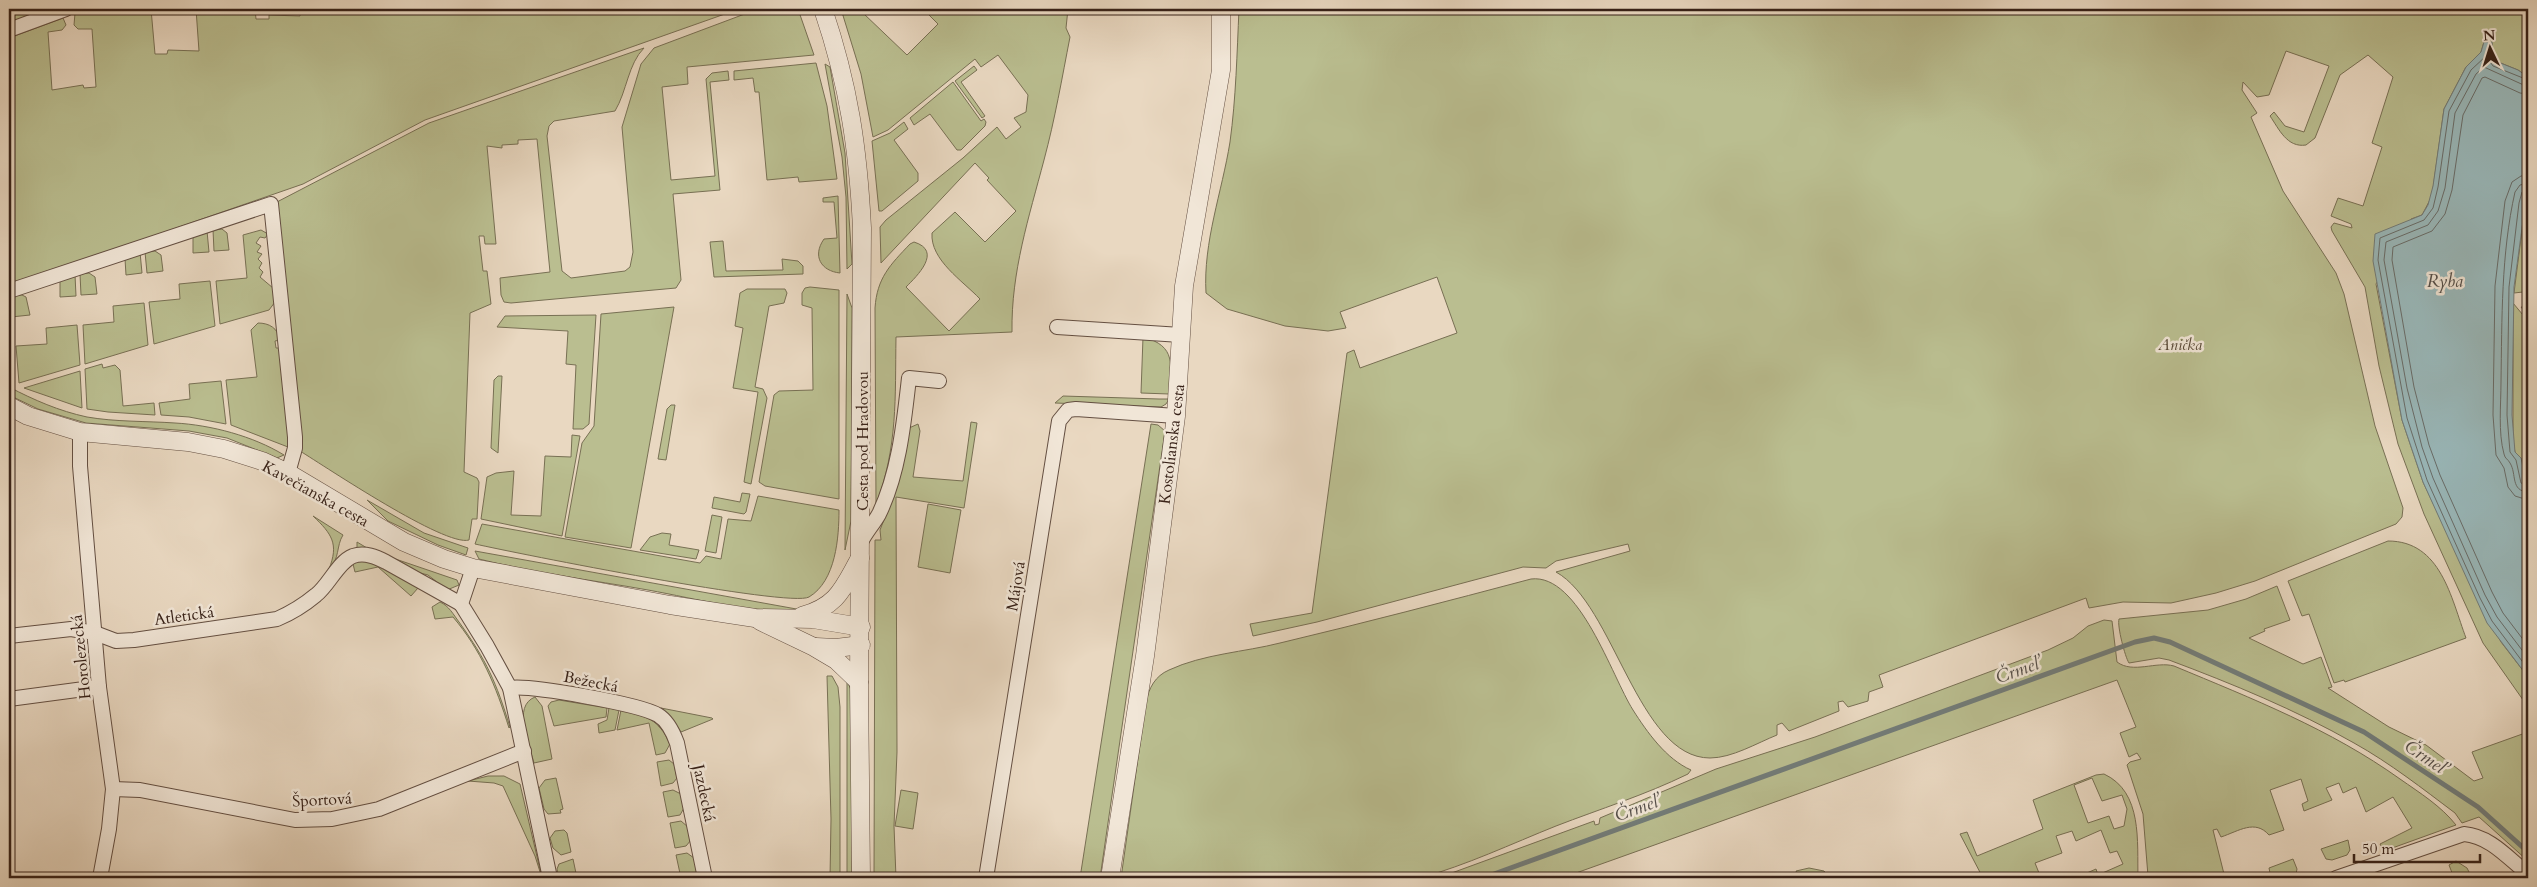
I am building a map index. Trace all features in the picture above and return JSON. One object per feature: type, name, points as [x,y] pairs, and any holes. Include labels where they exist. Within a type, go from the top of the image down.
[{"type":"street","points":[[9,30],[66,9]]},
{"type":"street","name":"Cesta pod Hradovou","points":[[823,9],[838,54],[852,116],[858,162],[862,228],[862,547],[859,682],[861,878]]},
{"type":"street","name":"Kostolianska cesta","points":[[1110,878],[1145,656],[1176,416],[1187,262],[1221,70],[1222,9]]},
{"type":"street","points":[[9,291],[271,204],[295,437],[295,448],[288,473]]},
{"type":"street","points":[[1057,327],[1182,334]]},
{"type":"street","points":[[862,547],[879,515],[894,470],[909,378],[939,381]]},
{"type":"street","name":"Kavečianska cesta","points":[[9,406],[28,416],[80,432],[188,442],[224,449],[262,461],[288,473],[404,542],[472,568],[670,605],[755,618],[814,620],[861,627]]},
{"type":"street","name":"Májová","points":[[986,878],[1060,420],[1068,410],[1076,409],[1176,416]]},
{"type":"street","name":"Horolezecká","points":[[80,432],[80,466],[94,633],[99,687],[113,789],[109,829],[100,878]]},
{"type":"street","name":"Kavečianska cesta","points":[[789,619],[818,611],[834,601],[862,547]]},
{"type":"street","name":"Atletická","points":[[9,636],[71,629],[94,633],[116,641],[134,640],[277,619],[295,611],[317,595],[344,562],[356,556],[374,556],[461,604]]},
{"type":"street","points":[[472,568],[461,604],[510,688],[550,878]]},
{"type":"street","name":"Kavečianska cesta","points":[[755,618],[814,646],[836,660],[859,682]]},
{"type":"street","name":"Kavečianska cesta","points":[[814,646],[836,648],[861,645]]},
{"type":"street","points":[[9,699],[99,687]]},
{"type":"street","name":"Bežecká","points":[[510,688],[528,687],[618,704],[647,710],[662,718]]},
{"type":"street","name":"Jazdecká","points":[[662,718],[670,726],[677,743],[705,878]]},
{"type":"street","name":"Športová","points":[[113,789],[140,790],[295,820],[332,818],[379,809],[524,751]]},
{"type":"street","points":[[2336,878],[2464,834],[2480,837],[2488,841],[2528,874]]},
{"type":"green space","points":[[9,9],[45,9],[9,23]]},
{"type":"green space","points":[[87,9],[151,9],[155,54],[167,54],[168,50],[199,51],[196,9],[255,9],[256,19],[269,19],[269,15],[300,16],[300,9],[739,9],[425,120],[303,184],[9,286],[9,38],[63,18],[66,25],[62,30],[48,32],[52,90],[83,85],[84,88],[96,87],[92,29],[78,29],[74,25],[75,13]]},
{"type":"green space","points":[[758,9],[798,9],[814,55],[687,67],[688,84],[662,87],[671,180],[715,176],[706,79],[712,73],[728,71],[729,80],[710,82],[720,190],[673,194],[681,280],[676,288],[511,303],[504,302],[501,295],[500,278],[550,272],[537,139],[518,140],[518,144],[502,145],[502,148],[487,146],[496,244],[485,244],[484,236],[479,236],[483,271],[487,271],[491,304],[470,313],[464,472],[477,478],[479,482],[477,519],[472,519],[469,540],[456,539],[412,519],[300,451],[275,203],[429,123],[644,48],[634,62],[615,111],[554,121],[549,126],[547,136],[562,271],[571,278],[625,271],[630,267],[633,252],[622,127],[641,64],[654,48]]},
{"type":"green space","points":[[841,9],[867,9],[863,13],[907,55],[938,24],[923,9],[1068,9],[1066,28],[1070,37],[1052,129],[1022,245],[1014,288],[1012,332],[896,337],[892,442],[876,505],[875,308],[878,288],[891,266],[910,244],[914,242],[922,246],[927,251],[925,264],[906,287],[949,331],[980,299],[942,261],[936,252],[932,233],[955,212],[985,242],[1016,211],[987,180],[989,178],[975,163],[881,263],[880,227],[997,127],[1006,139],[1021,127],[1014,118],[1026,112],[1028,95],[998,55],[981,67],[975,59],[888,130],[873,137],[861,74]]},
{"type":"green space","name":"Anička","points":[[1239,9],[2528,9],[2528,77],[2518,70],[2493,60],[2492,43],[2484,42],[2481,52],[2466,67],[2444,109],[2432,196],[2422,215],[2411,219],[2376,284],[2402,420],[2423,482],[2501,642],[2528,677],[2528,707],[2483,643],[2424,514],[2398,444],[2379,366],[2365,287],[2331,227],[2334,223],[2352,228],[2351,224],[2331,216],[2338,198],[2363,206],[2382,147],[2372,143],[2393,77],[2368,55],[2340,75],[2315,138],[2306,145],[2294,144],[2289,141],[2280,132],[2270,116],[2274,112],[2285,126],[2304,132],[2329,66],[2286,51],[2269,95],[2257,97],[2243,82],[2242,90],[2257,113],[2251,117],[2283,191],[2336,273],[2344,294],[2375,426],[2403,508],[2402,517],[2396,524],[2255,581],[2216,593],[2171,603],[2123,602],[2089,608],[2086,598],[1879,675],[1883,687],[1869,692],[1868,701],[1848,707],[1843,701],[1838,702],[1839,711],[1789,731],[1782,723],[1777,725],[1777,735],[1736,753],[1710,758],[1685,751],[1664,733],[1645,708],[1594,615],[1576,589],[1556,572],[1630,551],[1628,544],[1556,561],[1546,568],[1523,567],[1317,622],[1253,636],[1250,624],[1312,613],[1347,353],[1354,350],[1360,368],[1457,333],[1437,277],[1340,312],[1346,328],[1328,331],[1285,326],[1227,309],[1206,293],[1207,255],[1227,161],[1232,125]]},
{"type":"green space","points":[[816,63],[827,106],[837,179],[799,182],[798,177],[767,180],[759,92],[755,92],[753,78],[734,80],[734,71]]},
{"type":"green space","points":[[825,64],[830,67],[845,153],[852,264],[847,269],[846,197],[842,157]]},
{"type":"green space","points":[[974,66],[977,70],[961,82],[985,116],[982,118],[955,81]]},
{"type":"green space","points":[[953,82],[981,121],[984,119],[986,122],[985,126],[961,150],[957,150],[930,114],[914,125],[910,118]]},
{"type":"green space","points":[[904,122],[908,129],[894,140],[918,173],[918,181],[882,211],[879,211],[872,141],[890,133]]},
{"type":"green space","points":[[2527,191],[2528,316],[2521,307],[2524,307],[2523,292],[2514,293]]},
{"type":"green space","points":[[838,196],[840,273],[833,272],[823,266],[819,257],[820,245],[824,239],[837,238],[834,202],[823,202],[823,198]]},
{"type":"green space","points":[[222,229],[227,233],[229,250],[214,251],[213,230]]},
{"type":"green space","points":[[261,230],[268,234],[265,238],[260,237],[256,243],[261,246],[257,252],[262,254],[258,259],[262,263],[259,268],[263,272],[260,277],[273,288],[275,302],[269,310],[220,324],[216,281],[247,278],[243,235]]},
{"type":"green space","points":[[207,231],[209,252],[193,253],[193,235]]},
{"type":"green space","points":[[723,241],[726,271],[783,270],[782,259],[798,261],[803,266],[803,274],[714,277],[710,242]]},
{"type":"green space","points":[[155,251],[161,255],[163,271],[147,273],[145,252]]},
{"type":"green space","points":[[140,252],[142,273],[126,275],[125,259]]},
{"type":"green space","points":[[89,273],[95,277],[97,294],[81,295],[80,274]]},
{"type":"green space","points":[[75,275],[76,296],[60,297],[60,281]]},
{"type":"green space","points":[[210,281],[215,326],[154,344],[149,302],[180,299],[179,284]]},
{"type":"green space","points":[[805,288],[839,290],[839,499],[765,486],[759,482],[774,395],[779,391],[813,390],[812,308],[802,305],[802,293]]},
{"type":"green space","points":[[747,289],[785,289],[787,293],[784,303],[769,306],[755,387],[763,389],[767,398],[751,484],[744,482],[758,392],[733,388],[743,328],[735,326],[740,293]]},
{"type":"green space","points":[[847,294],[852,308],[851,521],[845,550]]},
{"type":"green space","points":[[22,295],[26,297],[30,315],[11,317],[10,296]]},
{"type":"green space","points":[[144,303],[148,345],[85,364],[83,325],[114,322],[113,306]]},
{"type":"green space","points":[[2513,303],[2528,321],[2528,491],[2521,458],[2515,452],[2513,442]]},
{"type":"green space","points":[[674,307],[631,548],[565,537],[582,443],[594,426],[601,314]]},
{"type":"green space","points":[[596,315],[589,424],[583,429],[573,429],[576,365],[566,364],[568,331],[497,327],[505,316]]},
{"type":"green space","points":[[258,323],[266,324],[275,329],[280,340],[275,341],[276,348],[281,348],[290,435],[288,447],[231,425],[226,380],[257,377],[251,330]]},
{"type":"green space","points":[[77,325],[80,365],[19,383],[16,346],[47,344],[46,328]]},
{"type":"green space","points":[[1143,337],[1154,341],[1167,351],[1171,366],[1169,394],[1141,393]]},
{"type":"green space","points":[[102,364],[103,368],[115,365],[120,370],[123,406],[154,403],[155,415],[87,409],[85,369]]},
{"type":"green space","points":[[80,371],[82,408],[24,388]]},
{"type":"green space","points":[[498,376],[502,376],[498,453],[491,448],[494,380]]},
{"type":"green space","points":[[221,381],[226,424],[189,417],[161,415],[159,403],[190,399],[189,384]]},
{"type":"green space","points":[[9,387],[47,405],[77,415],[109,420],[203,426],[259,442],[284,455],[277,458],[227,438],[189,431],[86,423],[38,409],[9,395]]},
{"type":"green space","points":[[1063,396],[1169,399],[1161,407],[1055,403]]},
{"type":"green space","points":[[671,405],[675,405],[666,460],[658,459],[667,409]]},
{"type":"green space","points":[[971,422],[977,423],[964,508],[896,497],[897,752],[894,826],[896,878],[874,878],[875,540],[881,540],[880,530],[894,494],[909,428],[918,424],[920,431],[913,477],[963,481]]},
{"type":"green space","points":[[1151,424],[1158,425],[1165,431],[1100,878],[1080,878]]},
{"type":"green space","points":[[572,435],[580,436],[562,536],[481,519],[487,477],[496,473],[514,471],[511,515],[541,516],[545,456],[571,457]]},
{"type":"green space","points":[[742,493],[750,494],[744,514],[712,508],[714,497],[740,502]]},
{"type":"green space","points":[[758,496],[839,510],[837,545],[830,570],[818,590],[809,597],[791,598],[754,595],[593,568],[475,544],[482,524],[700,563],[706,556],[721,559],[728,519],[751,521]]},
{"type":"green space","points":[[367,500],[424,533],[468,548],[466,555],[438,545],[388,521]]},
{"type":"green space","points":[[928,504],[961,510],[950,573],[918,567]]},
{"type":"green space","points":[[712,515],[722,517],[716,553],[705,551]]},
{"type":"green space","points":[[313,516],[343,535],[335,561],[329,569],[333,553],[332,540],[325,528]]},
{"type":"green space","points":[[662,533],[671,534],[669,545],[699,550],[696,559],[640,550],[650,537]]},
{"type":"green space","points":[[2388,541],[2406,544],[2420,551],[2432,561],[2449,590],[2466,638],[2345,682],[2344,680],[2334,683],[2309,614],[2302,616],[2288,581]]},
{"type":"green space","points":[[357,542],[372,551],[457,580],[459,585],[447,590],[428,575],[397,567],[357,551]]},
{"type":"green space","points":[[475,551],[802,610],[783,611],[744,608],[542,572],[479,559]]},
{"type":"green space","points":[[362,558],[401,576],[418,588],[411,596],[378,567],[355,572],[353,564]]},
{"type":"green space","points":[[1531,579],[1548,582],[1564,592],[1579,609],[1604,652],[1638,718],[1665,752],[1691,770],[1688,774],[1472,861],[1420,878],[1121,878],[1146,702],[1151,687],[1156,679],[1164,673],[1196,660],[1267,646]]},
{"type":"green space","points":[[2277,586],[2290,620],[2264,629],[2265,631],[2249,638],[2303,664],[2321,657],[2332,687],[2328,688],[2389,727],[2426,745],[2474,781],[2483,778],[2472,752],[2528,732],[2528,861],[2479,817],[2462,823],[2455,813],[2393,768],[2354,743],[2310,719],[2240,688],[2169,660],[2159,658],[2129,663],[2125,655],[2119,619],[2208,610],[2246,599]]},
{"type":"green space","points":[[440,602],[453,613],[484,660],[500,697],[509,728],[487,669],[472,642],[453,617],[435,619],[432,607]]},
{"type":"green space","points":[[2104,620],[2112,621],[2117,662],[2130,667],[2174,666],[2290,716],[2319,730],[2373,761],[2430,800],[2456,825],[2384,851],[2380,844],[2412,828],[2393,797],[2366,812],[2356,787],[2343,793],[2339,783],[2326,788],[2332,800],[2304,811],[2302,804],[2308,801],[2301,779],[2270,790],[2284,830],[2269,835],[2264,830],[2252,827],[2221,837],[2217,829],[2213,830],[2225,878],[2159,878],[2159,876],[2148,876],[2143,814],[2127,765],[2130,762],[2141,759],[2137,753],[2129,757],[2120,733],[2136,727],[2117,680],[1562,878],[1438,878],[1594,821],[1595,825],[1599,824],[1600,818],[1716,769],[1815,737],[2048,650],[2073,638],[2088,626]]},
{"type":"green space","points":[[827,676],[832,676],[838,687],[840,707],[840,878],[830,878],[831,819]]},
{"type":"green space","points":[[847,681],[852,692],[852,878],[847,878]]},
{"type":"green space","points":[[535,697],[542,706],[552,759],[534,763],[526,736],[523,717],[524,708]]},
{"type":"green space","points":[[559,700],[607,708],[606,717],[554,726],[548,706],[551,702]]},
{"type":"green space","points":[[609,708],[619,710],[615,730],[599,733],[598,724],[607,720]]},
{"type":"green space","points":[[661,708],[713,719],[681,732],[669,715]]},
{"type":"green space","points":[[621,710],[645,717],[656,724],[666,735],[670,744],[665,753],[656,755],[649,723],[617,730]]},
{"type":"green space","points":[[669,760],[674,764],[677,778],[673,783],[661,786],[657,762]]},
{"type":"green space","points":[[2104,774],[2117,782],[2126,793],[2132,805],[2137,834],[2138,878],[2081,878],[2080,876],[2096,869],[2098,875],[2123,864],[2117,851],[2110,853],[2101,830],[2076,841],[2072,831],[2056,836],[2062,853],[2035,863],[2041,878],[2013,878],[2011,874],[2001,878],[1983,878],[1960,834],[1967,832],[1977,856],[2043,829],[2033,800],[2096,775]],"holes":[[[2092,778],[2102,801],[2122,795],[2127,809],[2124,826],[2114,829],[2109,816],[2088,823],[2074,785]]]},
{"type":"green space","points":[[488,776],[504,776],[520,784],[542,878],[535,856],[503,786],[494,783],[468,781]]},
{"type":"green space","points":[[556,778],[563,809],[560,810],[561,813],[548,814],[544,809],[539,788],[545,780]]},
{"type":"green space","points":[[673,790],[681,794],[684,808],[680,815],[668,817],[663,792]]},
{"type":"green space","points":[[901,790],[918,793],[913,829],[895,826]]},
{"type":"green space","points":[[681,821],[688,827],[691,840],[686,846],[675,848],[670,823]]},
{"type":"green space","points":[[564,830],[567,833],[571,852],[561,855],[553,848],[550,838],[555,831]]},
{"type":"green space","points":[[2348,840],[2350,850],[2347,855],[2332,860],[2326,859],[2321,849]]},
{"type":"green space","points":[[687,853],[694,858],[697,871],[691,877],[681,878],[676,855]]},
{"type":"green space","points":[[573,859],[577,878],[559,878],[557,869],[559,864]]},
{"type":"green space","points":[[2293,859],[2297,869],[2296,874],[2284,878],[2256,878],[2270,873],[2269,868]]},
{"type":"green space","points":[[2456,861],[2467,868],[2472,878],[2454,878],[2449,865]]},
{"type":"green space","points":[[1809,868],[1824,871],[1830,878],[1799,878],[1796,871]]},
{"type":"water","name":"Ryba","points":[[2484,42],[2492,42],[2493,60],[2518,70],[2528,77],[2528,184],[2514,287],[2512,415],[2515,452],[2521,458],[2528,491],[2528,677],[2487,623],[2423,482],[2402,420],[2373,261],[2375,234],[2422,215],[2428,205],[2433,186],[2444,109],[2466,67],[2481,52]]},
{"type":"waterway","name":"Črmeľ","points":[[1483,878],[2135,642],[2154,638],[2170,642],[2364,732],[2478,807],[2528,852]]}]
